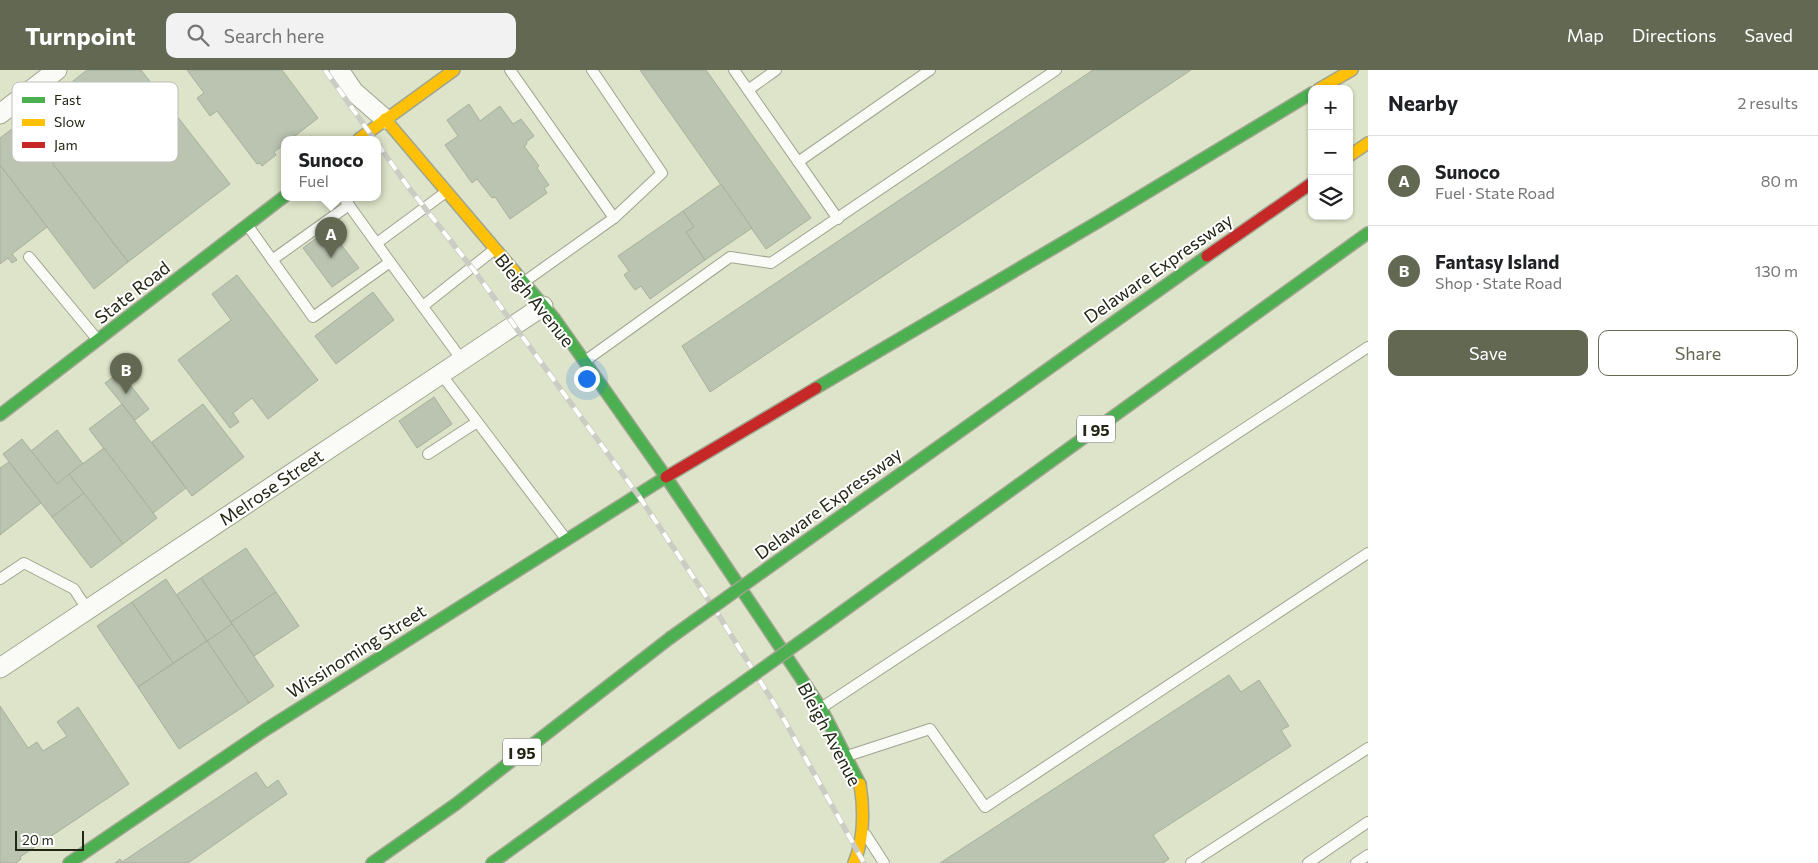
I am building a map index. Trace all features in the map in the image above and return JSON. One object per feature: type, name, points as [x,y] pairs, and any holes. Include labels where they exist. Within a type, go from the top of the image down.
[{"type":"main road","points":[[363,136],[454,70]]},
{"type":"main road","points":[[1326,85],[1352,70]]},
{"type":"main road","name":"Wissinoming Street","points":[[69,863],[264,730],[666,477],[1100,221],[1308,95]]},
{"type":"main road","name":"Bleigh Avenue","points":[[385,119],[543,306],[584,361],[730,570],[820,708],[860,784],[861,828],[858,853],[854,863]]},
{"type":"main road","points":[[1353,153],[1368,143]]},
{"type":"main road","name":"Delaware Expressway","points":[[372,863],[456,804],[670,638],[1130,308],[1308,186]]},
{"type":"main road","name":"State Road","points":[[0,415],[281,199]]},
{"type":"main road","name":"I 95","points":[[492,863],[1366,234]]},
{"type":"main road","points":[[592,805],[714,703]]},
{"type":"street","points":[[41,82],[57,70]]},
{"type":"street","name":"Bleigh Avenue","points":[[339,70],[354,92],[385,119]]},
{"type":"street","points":[[0,114],[12,105]]},
{"type":"street","name":"Melrose Street","points":[[0,668],[543,306]]},
{"type":"lane","points":[[510,70],[614,218]]},
{"type":"lane","points":[[523,282],[614,218],[662,173],[592,70]]},
{"type":"lane","points":[[734,70],[838,219]]},
{"type":"lane","points":[[748,90],[776,70]]},
{"type":"lane","points":[[798,162],[930,70]]},
{"type":"lane","points":[[584,361],[730,257],[772,263],[1056,70]]},
{"type":"lane","points":[[377,243],[446,192]]},
{"type":"lane","points":[[272,260],[346,201],[462,360]]},
{"type":"lane","points":[[247,226],[313,317],[390,262]]},
{"type":"lane","points":[[423,306],[495,249]]},
{"type":"lane","points":[[29,257],[98,340]]},
{"type":"lane","points":[[820,708],[1368,347]]},
{"type":"lane","points":[[441,374],[566,540]]},
{"type":"lane","points":[[428,454],[477,422]]},
{"type":"lane","points":[[846,756],[930,729],[985,808],[1368,553]]},
{"type":"lane","points":[[0,579],[24,563],[74,589],[87,609]]},
{"type":"lane","points":[[1191,863],[1368,748]]},
{"type":"lane","points":[[1308,863],[1368,822]]},
{"type":"lane","points":[[861,828],[884,863]]},
{"type":"lane","points":[[1356,863],[1368,855]]},
{"type":"building","points":[[87,70],[141,70],[150,82],[72,82]]},
{"type":"building","points":[[187,70],[282,70],[318,118],[295,136],[281,136],[281,147],[274,152],[276,155],[262,166],[260,163],[257,164],[217,111],[210,116],[197,98],[204,93]]},
{"type":"building","points":[[640,70],[706,70],[811,218],[766,249]]},
{"type":"building","points":[[1093,70],[1191,70],[710,392],[682,346]]},
{"type":"building","points":[[469,104],[480,121],[500,106],[513,124],[521,119],[534,136],[524,146],[539,166],[537,168],[549,185],[544,188],[547,193],[510,219],[495,197],[492,198],[477,179],[472,183],[445,145],[458,136],[447,120]]},
{"type":"building","points":[[178,117],[230,184],[128,262],[52,162],[178,162]]},
{"type":"building","points":[[12,129],[12,162],[52,162],[128,262],[94,289],[0,165],[0,138]]},
{"type":"building","points":[[0,165],[47,227],[12,254],[17,260],[12,263],[8,258],[0,264]]},
{"type":"building","points":[[721,184],[752,228],[705,260],[686,232],[694,227],[683,211]]},
{"type":"building","points":[[683,211],[694,227],[686,232],[705,260],[650,299],[641,286],[635,290],[624,275],[629,271],[618,256]]},
{"type":"building","points":[[329,229],[359,268],[332,287],[303,248]]},
{"type":"building","points":[[237,275],[318,380],[268,419],[252,398],[233,413],[239,422],[230,428],[178,360],[231,320],[212,294]]},
{"type":"building","points":[[373,292],[394,320],[336,364],[315,336]]},
{"type":"building","points":[[120,372],[149,409],[135,420],[105,383]]},
{"type":"building","points":[[434,397],[452,424],[417,448],[399,421]]},
{"type":"building","points":[[122,404],[186,488],[153,513],[89,429]]},
{"type":"building","points":[[203,404],[244,457],[192,496],[152,442]]},
{"type":"building","points":[[57,430],[83,464],[57,484],[31,451]]},
{"type":"building","points":[[22,439],[57,484],[69,474],[84,493],[52,517],[3,454]]},
{"type":"building","points":[[104,448],[157,518],[123,544],[69,474]]},
{"type":"building","points":[[9,462],[41,503],[0,535],[0,468]]},
{"type":"building","points":[[84,493],[123,544],[91,568],[52,517]]},
{"type":"building","points":[[246,548],[276,592],[231,622],[201,578]]},
{"type":"building","points":[[201,578],[232,624],[207,641],[176,595]]},
{"type":"building","points":[[166,579],[207,641],[173,663],[132,602]]},
{"type":"building","points":[[276,592],[299,626],[254,656],[231,622]]},
{"type":"building","points":[[132,602],[173,663],[138,687],[97,626]]},
{"type":"building","points":[[232,624],[274,686],[249,703],[207,641]]},
{"type":"building","points":[[207,641],[249,703],[179,749],[138,687]]},
{"type":"building","points":[[1229,675],[1241,692],[1259,680],[1289,726],[1281,730],[1291,746],[1153,835],[1169,859],[1163,863],[940,863]]},
{"type":"building","points":[[0,706],[28,748],[37,742],[43,751],[67,736],[57,722],[78,707],[129,784],[20,857],[21,859],[16,863],[0,863]]},
{"type":"building","points":[[256,772],[267,788],[278,780],[287,794],[188,863],[115,863],[120,859],[122,862]]},
{"type":"railway","points":[[325,70],[372,136]]},
{"type":"railway","points":[[381,149],[406,184],[476,273],[638,495],[716,611],[782,716],[864,863]]},
{"type":"traffic: fast","points":[[816,388],[1308,95]]},
{"type":"traffic: fast","points":[[0,415],[281,199]]},
{"type":"traffic: fast","points":[[828,622],[1368,233]]},
{"type":"traffic: fast","points":[[779,560],[1207,256]]},
{"type":"traffic: fast","points":[[515,272],[554,318],[666,477],[821,708],[860,784]]},
{"type":"traffic: fast","points":[[69,863],[265,730],[666,477]]},
{"type":"traffic: fast","points":[[670,638],[779,560]]},
{"type":"traffic: fast","points":[[714,703],[828,622]]},
{"type":"traffic: fast","points":[[372,863],[456,804],[670,638]]},
{"type":"traffic: fast","points":[[492,863],[714,703]]},
{"type":"traffic: slow","points":[[363,136],[454,70]]},
{"type":"traffic: slow","points":[[1326,85],[1352,70]]},
{"type":"traffic: slow","points":[[385,119],[515,272]]},
{"type":"traffic: slow","points":[[1353,153],[1368,143]]},
{"type":"traffic: slow","points":[[854,863],[860,844],[862,824],[860,784]]},
{"type":"traffic: jam","points":[[1207,256],[1308,186]]},
{"type":"traffic: jam","points":[[666,477],[816,388]]},
{"type":"place","name":"Sunoco","points":[[331,258]]},
{"type":"place","name":"Fantasy Island","points":[[126,394]]}]
